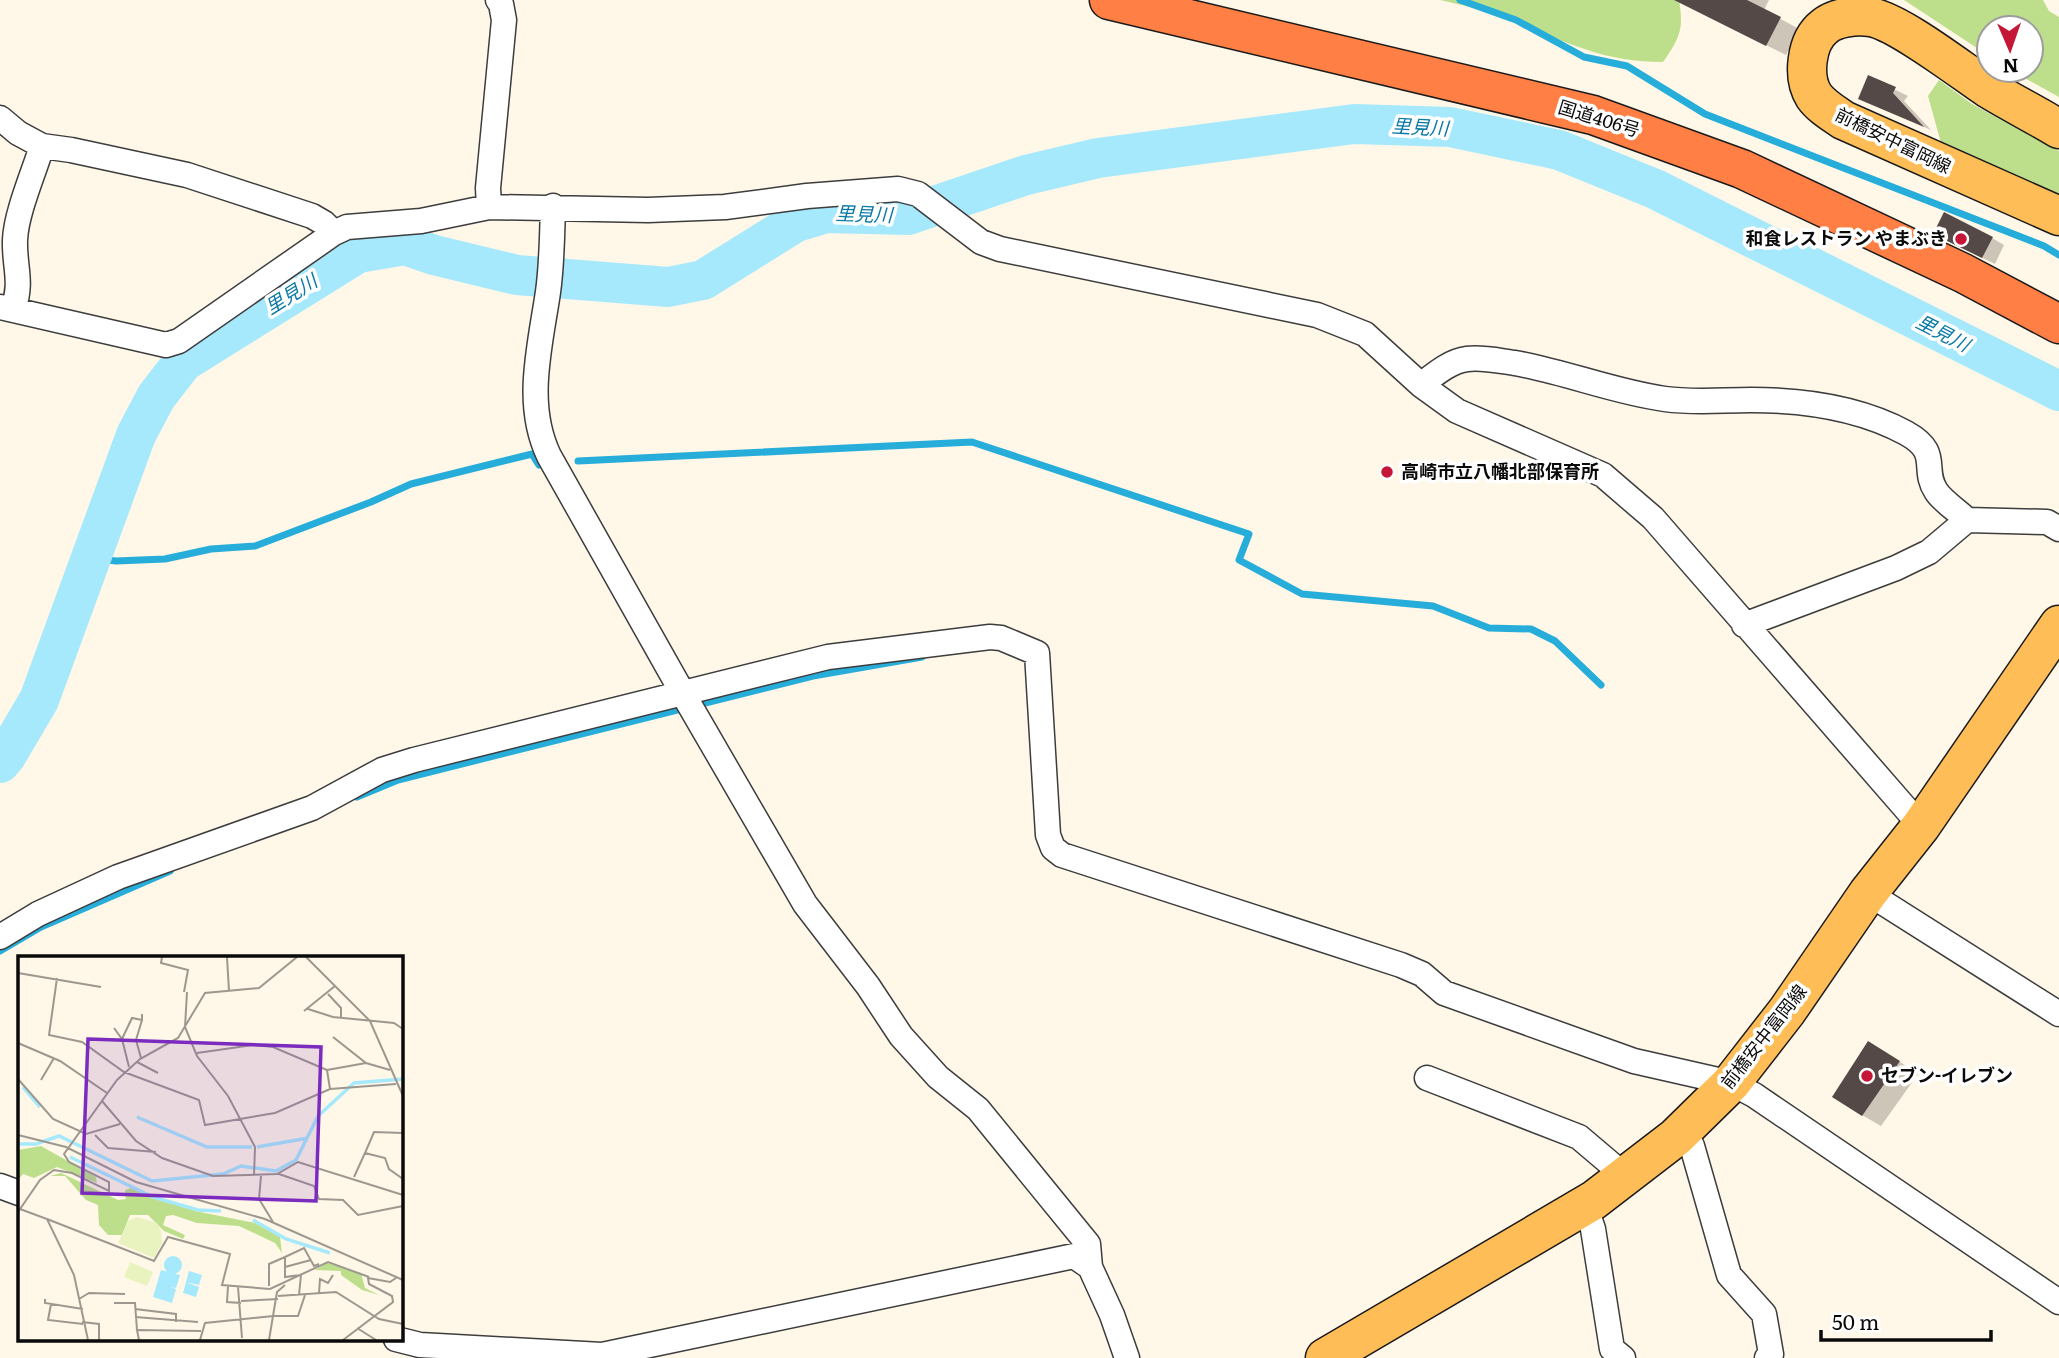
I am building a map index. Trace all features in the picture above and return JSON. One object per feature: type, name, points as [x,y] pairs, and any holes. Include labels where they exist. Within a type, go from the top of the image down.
[{"type":"highway","name":"国道406号","points":[[1109,0],[1593,115],[1742,169],[1963,273],[2059,324]]},
{"type":"main road","name":"前橋安中富岡線","points":[[2059,129],[1991,90],[1896,28],[1871,17],[1844,18],[1824,27],[1808,51],[1809,81],[1814,96],[1843,120],[2059,216]]},
{"type":"main road","name":"前橋安中富岡線","points":[[1325,1358],[1585,1205],[1683,1130],[1731,1083],[1787,1011],[1868,893],[1921,826],[2059,625]]},
{"type":"street","points":[[489,207],[488,188],[503,20],[498,0]]},
{"type":"street","points":[[0,118],[18,133],[42,146],[187,175],[312,216],[334,233]]},
{"type":"street","points":[[42,146],[17,224],[15,241],[18,294],[7,308],[166,345],[179,341],[334,233],[347,227],[421,221],[489,207],[553,206],[648,210],[725,207],[807,196],[898,189],[918,194],[981,242],[1000,249],[1317,315],[1365,334],[1421,385],[1457,411],[1602,475],[1653,518],[1921,826]]},
{"type":"street","points":[[553,206],[551,263],[536,362],[535,394],[540,438],[682,692],[805,904],[868,986],[901,1036],[938,1077],[978,1109],[1088,1244],[1090,1267],[1112,1315],[1127,1358]]},
{"type":"street","points":[[1421,385],[1442,369],[1464,359],[1490,359],[1537,367],[1611,388],[1665,399],[1783,401],[1844,410],[1876,419],[1920,443],[1930,462],[1935,490],[1967,520]]},
{"type":"street","points":[[1744,625],[1896,568],[1929,552],[1967,520],[2047,522],[2059,529]]},
{"type":"street","points":[[0,937],[38,914],[118,877],[312,808],[382,770],[828,657],[990,637],[1001,638],[1037,653],[1048,835],[1052,848],[1062,855],[1401,965],[1422,974],[1444,993],[1634,1061],[1731,1083],[1754,1095],[2059,1302]]},
{"type":"street","points":[[1868,893],[2059,1014]]},
{"type":"street","points":[[1427,1078],[1579,1137],[1625,1176]]},
{"type":"street","points":[[1683,1130],[1692,1146],[1729,1275],[1764,1314],[1771,1353],[1766,1358]]},
{"type":"street","points":[[0,1186],[18,1193]]},
{"type":"street","points":[[1585,1205],[1593,1229],[1612,1349],[1623,1358]]},
{"type":"street","points":[[400,1340],[420,1345],[602,1355],[1074,1256],[1090,1267]]},
{"type":"green space","points":[[1440,0],[1679,0],[1681,26],[1677,39],[1663,62],[1640,61],[1599,54],[1495,14]]},
{"type":"green space","points":[[1904,0],[2043,0],[2049,11],[2059,17],[2059,97],[2035,84],[2045,84],[2045,14],[1975,14],[1975,47]]},
{"type":"green space","points":[[1939,80],[1972,104],[2059,151],[2059,196],[1941,143],[1928,96]]},
{"type":"building","points":[[1674,0],[1747,0],[1781,17],[1766,46]]},
{"type":"building","points":[[1868,75],[1896,87],[1893,93],[1924,127],[1858,99]]},
{"type":"building","name":"和食レストラン やまぶき","points":[[1944,212],[1993,237],[1982,258],[1933,234]]},
{"type":"building","points":[[1868,1041],[1900,1061],[1862,1116],[1832,1097]]},
{"type":"waterway","points":[[1460,0],[1516,20],[1584,57],[1627,66],[1705,114],[2044,246],[2059,255]]},
{"type":"waterway","name":"里見川","points":[[0,763],[39,700],[136,435],[156,397],[183,362],[358,253],[405,245],[434,255],[517,275],[668,287],[703,280],[796,222],[826,213],[908,215],[1026,175],[1098,158],[1354,124],[1450,127],[1559,150],[1655,189],[2059,391]]},
{"type":"waterway","points":[[578,461],[972,442],[1249,534],[1239,560],[1302,594],[1433,606],[1489,628],[1531,629],[1555,641],[1601,685]]},
{"type":"waterway","points":[[91,558],[116,561],[165,559],[211,549],[255,546],[411,484],[532,454],[539,465]]},
{"type":"waterway","points":[[357,797],[398,780],[813,676],[922,657]]},
{"type":"waterway","points":[[0,951],[41,927],[170,871]]},
{"type":"place","name":"和食レストラン やまぶき","points":[[1961,239]]},
{"type":"place","name":"高崎市立八幡北部保育所","points":[[1387,472]]},
{"type":"place","name":"セブン-イレブン","points":[[1867,1076]]}]
